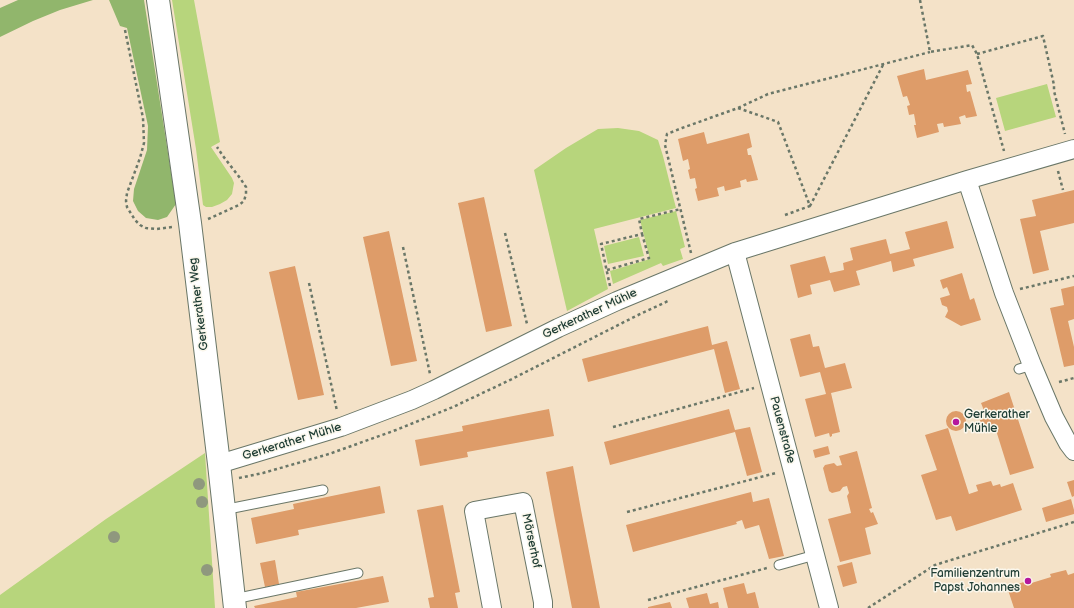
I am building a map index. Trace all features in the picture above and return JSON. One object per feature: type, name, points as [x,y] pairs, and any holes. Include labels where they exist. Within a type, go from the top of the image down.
[{"type":"street","name":"Gerkerather Weg","points":[[158,0],[190,223],[234,603]]},
{"type":"street","name":"Gerkerather Mühle","points":[[219,464],[341,427],[412,400],[614,302],[735,252],[967,180],[1072,150]]},
{"type":"street","points":[[967,180],[1004,293],[1026,367],[1068,443],[1074,450]]},
{"type":"street","name":"Pauenstraße","points":[[735,252],[828,608]]},
{"type":"street","name":"Mörserhof","points":[[492,608],[474,511],[523,502],[543,608]]},
{"type":"lane","points":[[224,510],[323,490]]},
{"type":"lane","points":[[779,565],[815,556]]},
{"type":"lane","points":[[234,603],[358,573]]},
{"type":"path","points":[[920,0],[930,52]]},
{"type":"path","points":[[124,30],[143,118],[144,143],[127,193],[126,201],[127,207],[134,220],[146,228],[157,229],[176,227],[216,216],[244,202],[246,187],[217,147]]},
{"type":"path","points":[[977,54],[1043,36],[1054,91],[1072,150]]},
{"type":"path","points":[[695,268],[665,144],[667,134],[738,108],[768,94],[930,52],[972,45],[977,54],[1009,168]]},
{"type":"path","points":[[785,215],[810,206],[883,64]]},
{"type":"path","points":[[738,108],[778,122],[810,206]]},
{"type":"path","points":[[606,270],[649,258],[639,220],[681,209]]},
{"type":"path","points":[[505,233],[532,342]]},
{"type":"path","points":[[614,302],[601,244],[642,234]]},
{"type":"path","points":[[403,247],[434,390]]},
{"type":"path","points":[[1004,293],[1074,276]]},
{"type":"path","points":[[309,283],[341,427]]},
{"type":"path","points":[[613,426],[770,384]]},
{"type":"path","points":[[627,512],[792,469]]},
{"type":"path","points":[[868,608],[935,565],[1074,522]]},
{"type":"path","points":[[648,600],[779,565]]},
{"type":"green space","points":[[18,0],[93,0],[60,10],[0,37],[0,8]]},
{"type":"green space","points":[[109,0],[144,0],[176,204],[167,217],[158,220],[146,218],[138,211],[133,201],[134,189],[147,150],[148,126],[127,28],[120,26]]},
{"type":"green space","points":[[172,0],[194,0],[220,142],[211,147],[234,183],[232,194],[227,200],[212,207],[206,207],[203,205],[196,149]]},
{"type":"green space","points":[[1047,84],[1056,117],[1005,131],[996,98]]},
{"type":"green space","points":[[618,128],[639,131],[658,140],[676,208],[594,229],[608,289],[567,311],[534,170],[566,148],[598,129]]},
{"type":"green space","points":[[676,211],[685,247],[680,249],[683,259],[663,266],[661,263],[613,284],[610,271],[650,259],[640,220]]},
{"type":"green space","points":[[639,237],[644,256],[608,264],[604,246]]},
{"type":"green space","points":[[205,453],[215,608],[0,608],[0,595],[106,519]]},
{"type":"building","points":[[924,69],[926,80],[968,70],[972,84],[966,85],[967,92],[970,91],[977,116],[966,118],[965,115],[959,117],[961,124],[944,127],[943,123],[937,124],[939,132],[917,138],[914,125],[916,125],[914,114],[909,115],[907,106],[910,105],[907,96],[903,97],[897,76]]},
{"type":"building","points":[[704,132],[707,144],[749,133],[752,147],[747,149],[748,155],[751,155],[758,180],[747,182],[746,179],[740,181],[741,187],[725,191],[724,186],[717,188],[719,196],[698,201],[695,189],[697,188],[695,178],[690,179],[688,159],[683,161],[678,139]]},
{"type":"building","points":[[1074,190],[1074,223],[1040,231],[1049,270],[1033,274],[1020,219],[1036,216],[1032,200]]},
{"type":"building","points":[[484,197],[512,326],[486,332],[458,203]]},
{"type":"building","points":[[947,221],[954,248],[913,259],[915,266],[893,272],[891,261],[856,271],[860,285],[834,292],[830,280],[810,285],[812,294],[798,298],[790,265],[825,256],[830,273],[844,270],[843,263],[853,260],[850,248],[886,239],[890,254],[910,249],[905,232]]},
{"type":"building","points":[[389,231],[417,361],[391,366],[363,237]]},
{"type":"building","points":[[295,266],[324,395],[298,400],[269,272]]},
{"type":"building","points":[[962,273],[970,300],[974,298],[981,320],[961,326],[945,317],[948,311],[947,307],[942,305],[940,298],[950,295],[947,287],[943,289],[940,280]]},
{"type":"building","points":[[1074,286],[1074,319],[1068,321],[1074,347],[1074,365],[1064,367],[1050,308],[1064,305],[1061,289]]},
{"type":"building","points":[[708,326],[712,345],[727,341],[740,389],[725,393],[714,349],[588,382],[582,359]]},
{"type":"building","points":[[810,334],[813,347],[819,346],[825,368],[845,363],[852,388],[831,393],[840,432],[832,434],[830,437],[829,433],[815,437],[805,399],[826,394],[820,372],[800,377],[790,339]]},
{"type":"building","points":[[1009,392],[1034,468],[1010,475],[995,427],[982,430],[980,420],[987,418],[981,403]]},
{"type":"building","points":[[549,409],[554,436],[467,452],[468,457],[420,466],[415,440],[463,431],[462,426]]},
{"type":"building","points":[[729,409],[735,430],[750,427],[762,472],[747,476],[735,432],[610,465],[604,442]]},
{"type":"building","name":"Gerkerather Mühle","points":[[952,411],[960,411],[966,417],[966,425],[960,431],[952,431],[946,425],[946,417]]},
{"type":"building","points":[[948,428],[969,494],[978,491],[976,485],[991,481],[993,486],[1000,484],[1001,487],[1013,483],[1022,510],[956,531],[951,516],[936,520],[921,475],[937,470],[925,435]]},
{"type":"building","points":[[828,446],[830,454],[815,458],[813,450]]},
{"type":"building","points":[[857,451],[872,508],[869,509],[871,513],[873,512],[878,524],[865,528],[871,554],[840,562],[828,519],[851,513],[847,496],[849,493],[847,486],[843,487],[840,491],[832,493],[829,491],[823,468],[825,465],[834,463],[837,466],[842,465],[839,456]]},
{"type":"building","points":[[573,466],[600,608],[572,608],[554,515],[546,472]]},
{"type":"building","points":[[1074,480],[1074,496],[1072,497],[1067,482]]},
{"type":"building","points":[[380,486],[385,513],[298,530],[299,535],[256,544],[251,518],[294,509],[293,504]]},
{"type":"building","points":[[751,492],[753,502],[769,498],[784,556],[769,559],[759,525],[745,529],[742,520],[736,522],[737,524],[633,552],[626,525]]},
{"type":"building","points":[[1071,499],[1074,514],[1046,522],[1042,508]]},
{"type":"building","points":[[443,505],[460,592],[455,593],[458,608],[430,608],[428,598],[434,597],[417,510]]},
{"type":"building","points":[[275,560],[279,584],[265,587],[260,563]]},
{"type":"building","points":[[852,562],[857,583],[843,587],[837,566]]},
{"type":"building","points":[[1066,570],[1068,575],[1074,573],[1074,608],[1014,608],[1007,587],[1024,582],[1025,585],[1051,577],[1050,574]]},
{"type":"building","points":[[383,576],[389,602],[356,608],[255,608],[254,606],[297,597],[296,592]]},
{"type":"building","points":[[744,583],[747,594],[755,592],[759,608],[728,608],[723,588]]},
{"type":"building","points":[[707,593],[710,604],[718,602],[719,608],[689,608],[686,598]]},
{"type":"building","points":[[670,602],[672,608],[648,608],[648,607]]},
{"type":"place","name":"Gerkerather Mühle","points":[[956,422]]},
{"type":"place","name":"Familienzentrum Papst Johannes","points":[[1028,581]]}]
